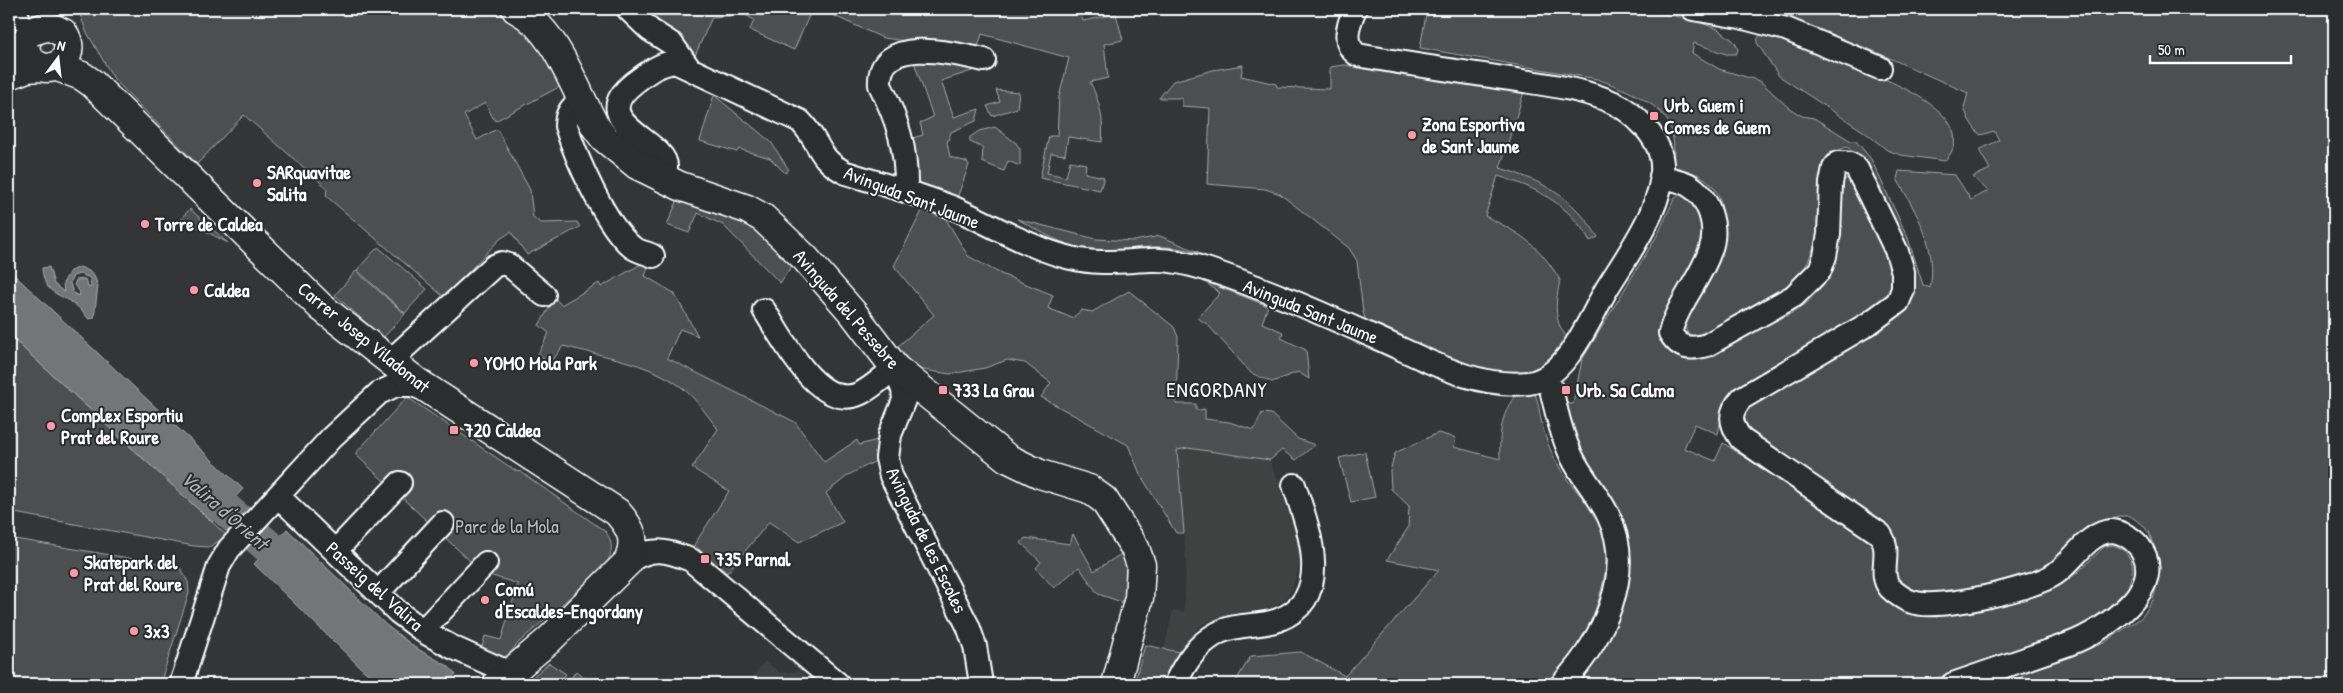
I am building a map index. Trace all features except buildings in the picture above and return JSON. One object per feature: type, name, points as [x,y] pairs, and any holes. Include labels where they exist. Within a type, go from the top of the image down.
[{"type":"main road","name":"Avinguda del Pessebre","points":[[522,10],[547,34],[580,100],[604,138],[637,165],[680,186],[747,209],[763,218],[805,258],[847,306],[895,368],[1007,458],[1040,474],[1089,489],[1110,508],[1135,548],[1141,565],[1139,598],[1116,684]]},
{"type":"main road","points":[[21,16],[58,28],[58,21]]},
{"type":"main road","points":[[21,16],[27,40],[26,51],[31,60],[48,66]]},
{"type":"main road","points":[[9,75],[28,68],[48,66],[64,60],[68,51],[68,42],[58,21]]},
{"type":"main road","name":"Carrer Josep Viladomat","points":[[48,66],[82,76],[92,83],[321,307],[381,355],[431,391],[617,512],[628,525],[633,549],[628,562]]},
{"type":"main road","points":[[504,679],[556,634],[628,562]]},
{"type":"street","points":[[628,9],[645,26],[672,44],[689,68]]},
{"type":"street","points":[[1354,9],[1347,30],[1351,50],[1358,55],[1547,85],[1586,94],[1615,104],[1635,116],[1651,135],[1662,156],[1661,176],[1652,210],[1581,334],[1560,367],[1548,377],[1561,431],[1576,465],[1608,515],[1619,552],[1616,589],[1603,624],[1588,652],[1562,684]]},
{"type":"street","points":[[1693,9],[1740,17],[1786,29],[1880,68]]},
{"type":"street","points":[[906,191],[903,141],[880,85],[879,76],[888,59],[896,54],[914,51],[945,52],[984,60]]},
{"type":"street","name":"Avinguda Sant Jaume","points":[[663,178],[666,167],[661,154],[630,130],[621,118],[619,106],[620,98],[626,90],[651,70],[675,62],[719,85],[800,121],[809,130],[821,153],[831,165],[846,173],[906,191],[957,210],[993,228],[1064,257],[1095,262],[1169,261],[1213,271],[1483,381],[1508,384],[1533,383],[1548,377]]},
{"type":"street","points":[[580,100],[570,108],[566,117],[566,126],[594,191],[604,211],[632,248],[653,256]]},
{"type":"street","points":[[1661,176],[1685,183],[1694,189],[1705,200],[1713,226],[1710,250],[1674,319],[1670,333],[1683,348],[1694,349],[1707,345],[1794,296],[1810,281],[1820,270],[1825,256],[1834,168],[1838,163],[1846,163],[1852,164],[1858,170],[1896,252],[1903,272],[1903,289],[1898,302],[1868,324],[1742,398],[1734,406],[1730,418],[1733,427],[1741,438],[1880,534],[1885,541],[1887,550],[1885,575],[1888,586],[1895,592],[1911,602],[1926,605],[1948,604],[1970,601],[2037,583],[2054,575],[2069,564],[2088,542],[2099,534],[2113,531],[2129,537],[2143,551],[2148,564],[2147,575],[2142,585],[2132,602],[2104,627],[2088,637],[1953,684]]},
{"type":"street","points":[[379,393],[382,377],[381,355],[494,266],[502,263],[509,265],[544,295]]},
{"type":"street","points":[[764,310],[804,371],[817,386],[827,392],[841,396],[860,394],[895,368]]},
{"type":"street","name":"Avinguda de les Escoles","points":[[895,368],[904,390],[904,400],[890,435],[887,458],[891,476],[968,626],[975,646],[981,684]]},
{"type":"street","points":[[181,684],[219,566],[229,549],[331,438],[379,393],[396,385],[412,384],[431,391]]},
{"type":"street","points":[[899,415],[914,404],[938,402]]},
{"type":"street","points":[[342,544],[400,483]]},
{"type":"street","points":[[1175,684],[1183,666],[1206,640],[1220,632],[1277,620],[1300,605],[1310,587],[1314,572],[1313,552],[1306,521],[1294,485]]},
{"type":"street","name":"Passeig del Valira","points":[[274,501],[398,612],[426,633],[462,652],[504,679]]},
{"type":"street","points":[[386,584],[443,523]]},
{"type":"street","points":[[628,562],[640,553],[657,550],[672,552],[691,560],[838,684]]},
{"type":"street","points":[[430,623],[486,563]]},
{"type":"shaded area","points":[[49,267],[54,284],[64,292],[63,283],[70,271],[80,267],[93,273],[98,286],[94,318],[89,319],[76,306],[52,291],[45,283],[42,268]],"holes":[[[80,274],[90,278],[91,288],[88,287],[85,279],[76,280],[74,285],[80,292],[79,296],[73,293],[70,283],[73,276]]]},
{"type":"shaded area","points":[[9,270],[243,489],[212,522],[9,335]]},
{"type":"shaded area","points":[[1188,448],[1270,460],[1273,471],[1289,496],[1301,548],[1298,570],[1292,590],[1285,600],[1272,607],[1209,621],[1198,628],[1179,652],[1164,650],[1173,610],[1184,612],[1186,561],[1177,450]]},
{"type":"shaded area","points":[[287,529],[386,625],[416,648],[448,666],[456,675],[442,684],[380,684],[362,669],[254,564]]},
{"type":"shaded area","points":[[765,661],[780,673],[800,671],[815,684],[743,684],[748,678],[750,680]]},
{"type":"green space","points":[[78,9],[492,9],[523,25],[544,47],[561,86],[495,121],[485,103],[464,115],[477,140],[497,129],[530,190],[533,217],[541,223],[577,222],[580,227],[527,255],[511,232],[500,239],[444,297],[326,196],[327,188],[244,115],[197,164],[114,79],[86,31]]},
{"type":"green space","points":[[639,9],[711,9],[730,16],[712,17],[694,58]]},
{"type":"green space","points":[[744,9],[812,9],[794,50],[750,30],[754,20],[744,14]]},
{"type":"green space","points":[[819,9],[1079,9],[1083,21],[1116,14],[1123,40],[1104,44],[1108,78],[1090,82],[1100,111],[1102,142],[1068,137],[1065,155],[1051,153],[1047,173],[1066,177],[1070,161],[1086,164],[1085,173],[1104,177],[1100,190],[1040,178],[1049,136],[1057,136],[1059,97],[1069,58],[982,34],[977,50],[883,38]]},
{"type":"green space","points":[[1427,9],[1623,9],[1687,18],[1718,29],[1735,42],[1738,50],[1736,54],[1726,54],[1694,43],[1692,53],[1719,69],[1760,81],[1789,108],[1802,116],[1814,118],[1851,141],[1856,141],[1871,159],[1908,238],[1923,285],[1930,288],[1932,273],[1928,245],[1912,205],[1897,179],[1899,171],[1955,175],[1971,200],[1988,191],[1973,177],[1990,169],[1979,150],[1999,140],[1994,131],[1981,135],[1977,132],[1964,108],[1968,93],[1869,49],[1759,9],[2334,9],[2334,684],[2011,684],[2029,671],[2104,643],[2142,617],[2153,600],[2159,577],[2159,560],[2149,533],[2142,524],[2130,516],[2118,516],[2100,522],[2035,575],[1923,599],[1899,585],[1893,537],[1883,521],[1751,433],[1742,423],[1744,410],[1796,376],[1895,320],[1910,304],[1916,294],[1913,274],[1859,157],[1847,147],[1838,150],[1823,164],[1821,169],[1818,231],[1814,247],[1803,273],[1786,288],[1700,335],[1692,336],[1687,332],[1683,323],[1711,271],[1716,266],[1722,229],[1721,204],[1717,193],[1710,183],[1699,175],[1673,168],[1673,136],[1665,117],[1638,96],[1597,79],[1420,48]]},
{"type":"green space","points":[[1764,31],[1874,74],[1920,97],[1939,111],[1951,126],[1954,143],[1945,161],[1901,155],[1887,150],[1863,131],[1779,76],[1757,43],[1758,38]]},
{"type":"green space","points":[[921,59],[984,67],[941,81],[954,117],[979,109],[976,121],[951,132],[947,143],[950,157],[967,162],[969,165],[957,198],[915,186],[909,139],[923,135],[920,123],[933,117],[914,62]]},
{"type":"green space","points":[[1243,65],[1241,76],[1276,84],[1277,87],[1330,89],[1330,67],[1344,65],[1524,92],[1500,168],[1530,179],[1556,192],[1578,211],[1598,237],[1590,241],[1572,217],[1551,199],[1526,186],[1498,176],[1485,216],[1519,235],[1537,249],[1560,280],[1556,310],[1559,324],[1567,337],[1550,361],[1537,371],[1519,374],[1475,367],[1426,349],[1366,321],[1363,312],[1357,261],[1349,248],[1280,194],[1265,189],[1207,184],[1210,108],[1182,106],[1182,98],[1159,98],[1173,81],[1213,70]]},
{"type":"green space","points":[[996,90],[1019,92],[1017,108],[992,116],[987,106],[1000,102]]},
{"type":"green space","points":[[714,95],[771,142],[789,170],[785,173],[770,158],[739,149],[737,152],[700,141]]},
{"type":"green space","points":[[995,127],[1016,143],[1020,149],[1020,166],[1008,161],[1004,171],[982,162],[983,148],[970,142],[970,137],[979,131]]},
{"type":"green space","points":[[1845,179],[1850,179],[1893,266],[1894,281],[1890,293],[1883,301],[1735,389],[1725,401],[1718,434],[1695,424],[1684,448],[1715,461],[1723,443],[1862,533],[1874,543],[1890,601],[2056,585],[2077,573],[2105,546],[2114,545],[2124,550],[2131,560],[2133,569],[2128,588],[2089,626],[2038,645],[1917,684],[1574,684],[1623,597],[1593,473],[1575,439],[1567,404],[1573,404],[1582,360],[1658,234],[1674,199],[1679,195],[1689,197],[1701,211],[1706,242],[1661,329],[1724,346],[1794,312],[1807,303],[1821,287],[1831,269],[1840,186]]},
{"type":"green space","points":[[678,199],[742,221],[762,232],[793,264],[780,283],[723,225],[698,213],[689,233],[667,225]]},
{"type":"green space","points":[[190,209],[228,243],[181,218]]},
{"type":"green space","points":[[923,209],[944,216],[968,256],[1001,274],[1053,295],[1048,308],[1072,318],[1082,310],[1092,312],[1129,291],[1174,327],[1178,337],[1176,404],[1196,404],[1196,410],[1205,409],[1205,419],[1229,422],[1254,430],[1262,413],[1271,414],[1298,439],[1315,445],[1296,460],[1282,450],[1270,460],[1188,448],[1177,450],[1184,533],[1176,533],[1140,474],[1128,445],[1041,397],[1051,383],[1025,363],[1007,360],[985,368],[950,374],[917,369],[897,347],[934,315],[894,266]]},
{"type":"green space","points":[[1017,219],[1096,239],[1134,241],[1160,236],[1201,253],[1167,247],[1091,250],[1071,246]]},
{"type":"green space","points":[[378,247],[427,289],[405,313],[357,270]]},
{"type":"green space","points":[[642,261],[650,263],[645,276],[674,293],[698,336],[680,329],[667,358],[795,422],[824,462],[857,440],[859,445],[881,439],[876,461],[850,474],[826,493],[843,522],[799,542],[769,522],[727,573],[694,545],[729,491],[692,468],[718,429],[695,400],[680,386],[639,365],[563,346],[550,364],[538,354],[549,333],[539,325],[555,298],[561,305],[599,283],[601,287],[641,264]]},
{"type":"green space","points":[[356,271],[405,314],[383,338],[335,295]]},
{"type":"green space","points":[[1203,281],[1268,306],[1262,323],[1283,332],[1281,338],[1306,350],[1309,379],[1298,372],[1272,382],[1251,373],[1207,324],[1197,318],[1220,293]]},
{"type":"green space","name":"Complex Esportiu Prat del Roure","points":[[9,335],[227,536],[209,547],[194,546],[9,512]]},
{"type":"green space","points":[[1518,392],[1535,394],[1544,431],[1552,453],[1562,472],[1600,522],[1606,544],[1605,574],[1591,622],[1578,647],[1559,671],[1545,684],[1234,684],[1251,656],[1301,652],[1345,676],[1439,570],[1387,560],[1408,528],[1409,506],[1391,489],[1390,471],[1395,453],[1438,433],[1456,438],[1454,447],[1500,459],[1502,424],[1508,407]]},
{"type":"green space","name":"Parc de la Mola","points":[[407,397],[516,471],[521,472],[606,532],[610,541],[611,552],[606,565],[517,644],[507,657],[480,654],[485,636],[501,640],[518,584],[483,573],[355,454]]},
{"type":"green space","points":[[1365,452],[1375,497],[1351,502],[1339,458]]},
{"type":"green space","points":[[1073,534],[1094,571],[1126,551],[1131,579],[1124,603],[1098,594],[1079,567],[1054,588],[1036,568],[1041,562],[1021,543],[1025,538],[1070,544]]},
{"type":"green space","points":[[9,538],[170,565],[181,569],[188,582],[189,593],[160,684],[9,684]]},
{"type":"green space","points":[[1145,645],[1179,652],[1163,684],[1134,684]]},
{"type":"green space","points":[[549,663],[566,674],[558,684],[531,684],[534,676]]},
{"type":"green space","points":[[576,671],[593,684],[567,684]]},
{"type":"waterway","name":"Valira d'Orient","points":[[190,478],[304,578]]},
{"type":"tunnel","points":[[26,9],[27,16],[33,25],[44,29],[50,29],[61,23],[65,9]]},
{"type":"place","name":"Urb. Guem i Comes de Guem","points":[[1654,116]]},
{"type":"place","name":"Zona Esportiva de Sant Jaume","points":[[1412,135]]},
{"type":"place","name":"SARquavitae Salita","points":[[257,183]]},
{"type":"place","name":"Torre de Caldea","points":[[145,224]]},
{"type":"place","name":"Caldea","points":[[194,290]]},
{"type":"place","name":"YOMO Mola Park","points":[[474,363]]},
{"type":"place","name":"733 La Grau","points":[[943,390]]},
{"type":"place","name":"Urb. Sa Calma","points":[[1566,390]]},
{"type":"place","name":"Complex Esportiu Prat del Roure","points":[[51,426]]},
{"type":"place","name":"720 Caldea","points":[[454,430]]},
{"type":"place","name":"735 Parnal","points":[[705,559]]},
{"type":"place","name":"Skatepark del Prat del Roure","points":[[74,573]]},
{"type":"place","name":"Comú d'Escaldes-Engordany","points":[[485,600]]},
{"type":"place","name":"3x3","points":[[134,631]]},
{"type":"district","name":"ENGORDANY","points":[[1217,389]]}]
